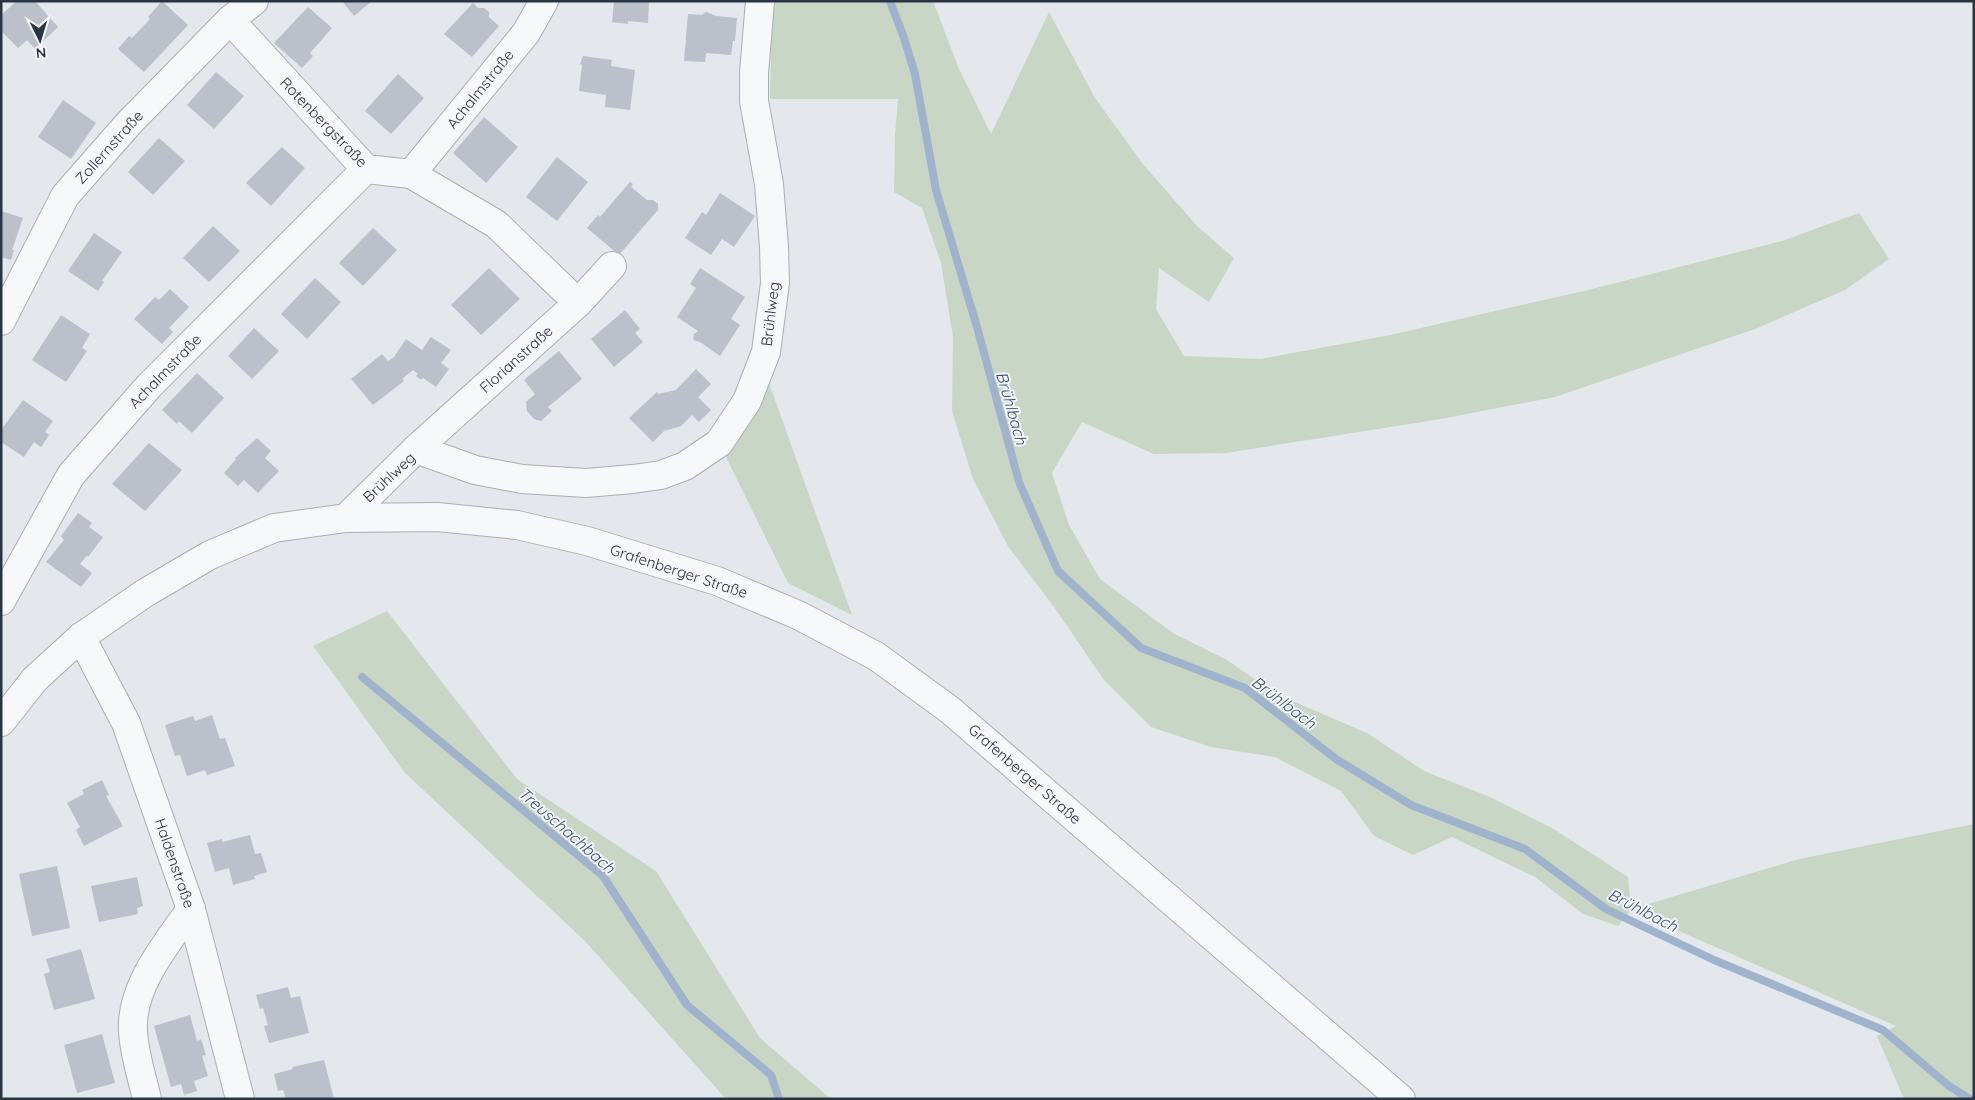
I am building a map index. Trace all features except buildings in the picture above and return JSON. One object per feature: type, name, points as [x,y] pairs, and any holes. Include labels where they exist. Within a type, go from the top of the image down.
[{"type":"street","name":"Zollernstraße","points":[[1,321],[65,196],[129,123],[230,20],[254,1]]},
{"type":"street","name":"Achalmstraße","points":[[411,174],[526,32],[544,1]]},
{"type":"street","name":"Brühlweg","points":[[346,518],[416,449],[475,470],[522,479],[586,483],[661,475],[685,466],[718,443],[747,401],[766,352],[772,316],[775,283],[771,202],[754,101],[754,73],[760,1]]},
{"type":"street","name":"Rotenbergstraße","points":[[230,20],[366,169],[411,174],[496,224],[578,303]]},
{"type":"street","name":"Achalmstraße","points":[[1,601],[71,475],[149,386],[366,169]]},
{"type":"street","name":"Florianstraße","points":[[416,449],[578,303],[612,266]]},
{"type":"street","name":"Grafenberger Straße","points":[[1,722],[35,679],[81,637],[145,593],[210,555],[274,528],[346,518],[446,518],[517,525],[587,541],[717,580],[798,615],[876,656],[958,716],[1402,1099]]},
{"type":"street","name":"Haldenstraße","points":[[81,637],[126,723],[191,909],[240,1099]]},
{"type":"street","points":[[147,1099],[132,1030],[136,1002],[154,960],[191,909]]},
{"type":"green space","points":[[772,1],[933,1],[959,69],[991,134],[1049,12],[1095,98],[1143,164],[1197,226],[1234,258],[1209,302],[1159,268],[1156,309],[1184,356],[1261,359],[1390,335],[1588,290],[1782,241],[1859,213],[1889,259],[1845,290],[1755,329],[1555,397],[1441,419],[1226,453],[1154,454],[1082,422],[1052,473],[1069,525],[1100,579],[1173,633],[1227,660],[1276,694],[1367,733],[1424,771],[1490,797],[1552,828],[1628,877],[1631,909],[1799,859],[1974,824],[1974,1099],[1904,1099],[1877,1036],[1896,1026],[1631,910],[1618,926],[1583,914],[1535,877],[1452,837],[1413,855],[1374,836],[1341,791],[1275,757],[1211,747],[1151,727],[1104,680],[1054,607],[1008,546],[973,479],[952,411],[953,337],[941,263],[922,208],[894,192],[898,99],[770,99]]},
{"type":"green space","points":[[769,383],[852,615],[788,583],[722,449],[750,416]]},
{"type":"green space","points":[[387,611],[517,779],[656,871],[760,1038],[831,1099],[726,1099],[584,940],[405,773],[313,646]]},
{"type":"waterway","name":"Brühlbach","points":[[890,1],[915,74],[936,190],[977,327],[1019,482],[1058,571],[1141,648],[1245,688],[1336,759],[1411,805],[1525,849],[1606,909],[1714,960],[1883,1030],[1949,1086],[1970,1099]]},
{"type":"waterway","name":"Treuschachbach","points":[[362,677],[603,876],[687,1005],[771,1075],[779,1099]]}]
